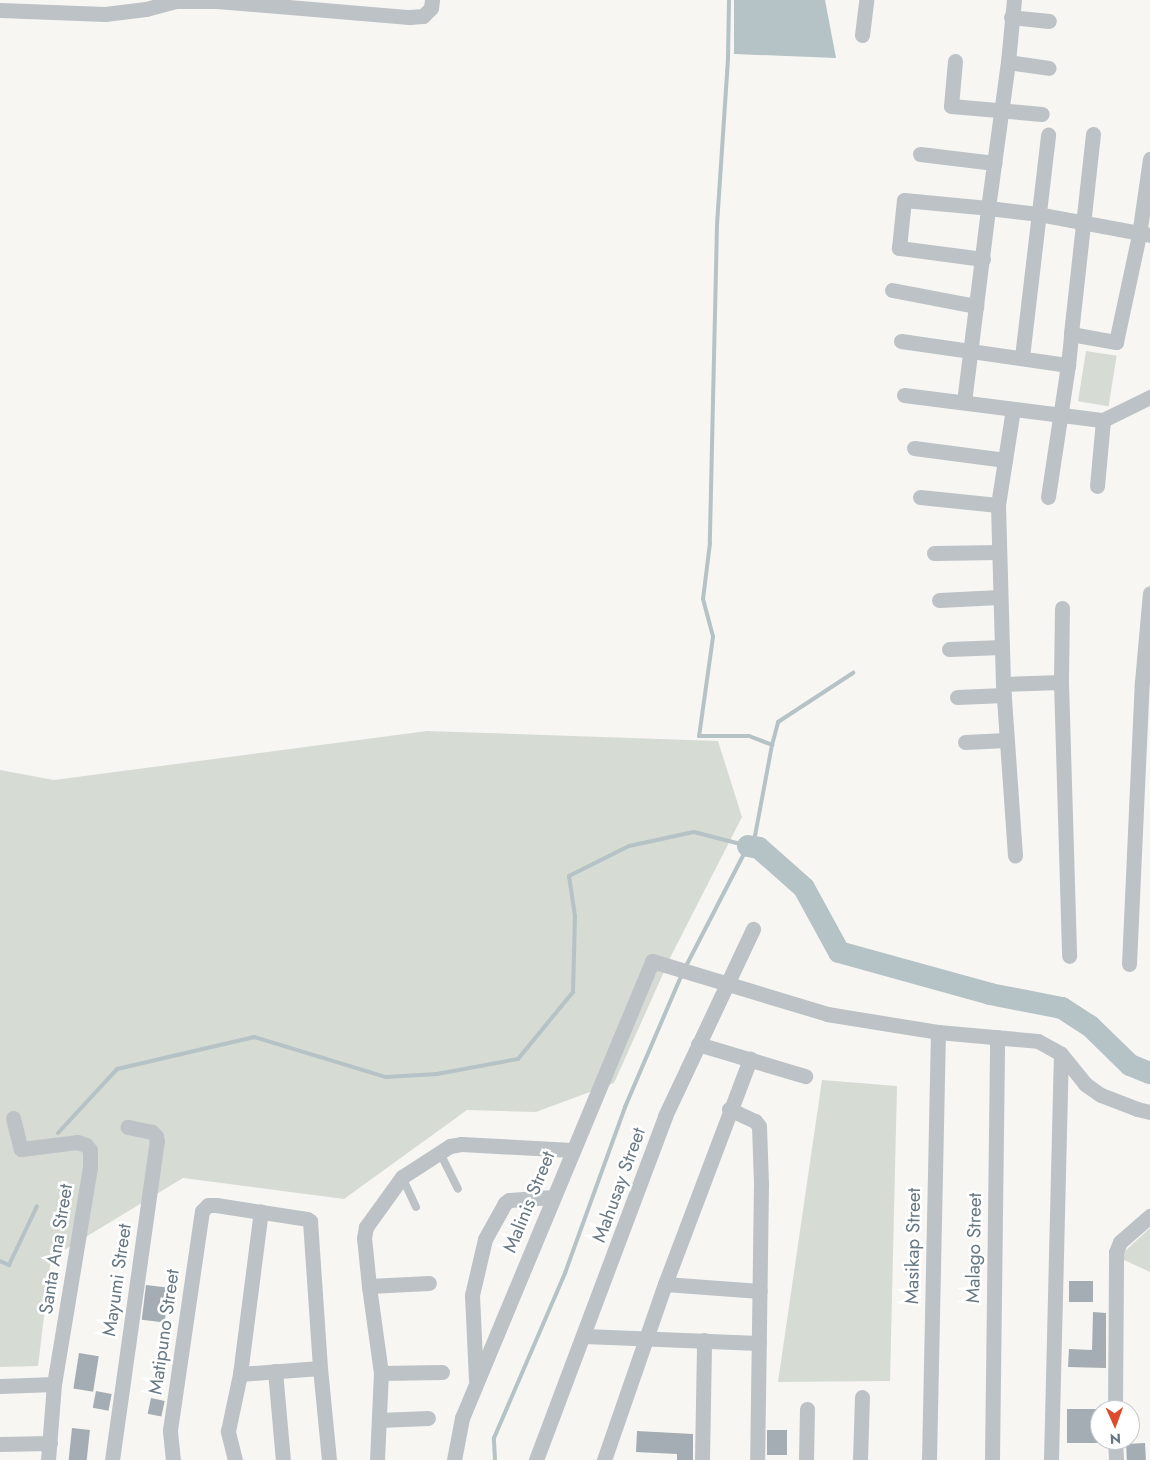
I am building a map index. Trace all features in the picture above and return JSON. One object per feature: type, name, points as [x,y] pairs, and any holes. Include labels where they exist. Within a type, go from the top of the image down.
[{"type":"street","points":[[0,10],[105,14],[146,9],[176,1],[217,2],[410,17],[423,16],[431,8],[432,0]]},
{"type":"street","points":[[862,35],[866,0]]},
{"type":"street","points":[[964,402],[969,351],[983,259],[1008,62],[1014,0]]},
{"type":"street","points":[[1011,17],[1049,21]]},
{"type":"street","points":[[955,60],[951,106],[1042,114]]},
{"type":"street","points":[[1008,62],[1049,68]]},
{"type":"street","points":[[1048,497],[1068,365],[1093,134]]},
{"type":"street","points":[[1022,357],[1048,135]]},
{"type":"street","points":[[920,154],[994,163]]},
{"type":"street","points":[[1071,334],[1116,342],[1144,235],[1150,159]]},
{"type":"street","points":[[983,259],[899,248],[904,200],[1038,214],[1144,235]]},
{"type":"street","points":[[892,290],[976,306]]},
{"type":"street","points":[[901,341],[1068,365]]},
{"type":"street","points":[[904,395],[1103,420],[1150,398]]},
{"type":"street","points":[[1013,409],[998,505],[998,552],[1003,690],[1015,856]]},
{"type":"street","points":[[1097,486],[1103,420]]},
{"type":"street","points":[[914,448],[1005,460]]},
{"type":"street","points":[[920,497],[998,505]]},
{"type":"street","points":[[934,553],[998,552]]},
{"type":"street","points":[[1129,964],[1142,682],[1150,593]]},
{"type":"street","points":[[938,600],[1000,597]]},
{"type":"street","points":[[1062,608],[1061,682],[1069,956]]},
{"type":"street","points":[[949,650],[1002,647]]},
{"type":"street","points":[[957,697],[1061,682]]},
{"type":"street","points":[[965,742],[1006,740]]},
{"type":"street","name":"Mahusay Street","points":[[536,1460],[665,1116],[753,929]]},
{"type":"street","name":"Malinis Street","points":[[454,1460],[462,1418],[650,963],[655,961],[727,986]]},
{"type":"street","points":[[727,986],[827,1014],[938,1032],[1038,1041],[1061,1054],[1085,1084],[1101,1095],[1150,1112]]},
{"type":"street","name":"Masikap Street","points":[[929,1460],[938,1032]]},
{"type":"street","name":"Malago Street","points":[[992,1460],[997,1037]]},
{"type":"street","points":[[698,1044],[805,1076]]},
{"type":"street","points":[[1051,1460],[1061,1054]]},
{"type":"street","points":[[604,1460],[665,1284],[729,1109],[750,1059]]},
{"type":"street","points":[[729,1109],[755,1121],[759,1126],[760,1291],[757,1460]]},
{"type":"street","name":"Santa Ana Street","points":[[13,1118],[20,1149],[78,1142],[86,1145],[90,1150],[90,1167],[54,1384],[48,1460]]},
{"type":"street","name":"Mayumi Street","points":[[112,1460],[157,1141],[156,1136],[152,1132],[128,1127]]},
{"type":"street","points":[[378,1460],[381,1373],[364,1238],[366,1227],[402,1177],[440,1151],[461,1144],[572,1150]]},
{"type":"street","points":[[476,1385],[472,1295],[485,1239],[505,1203],[509,1200],[553,1197]]},
{"type":"street","name":"Matipuno Street","points":[[173,1460],[170,1430],[202,1210],[208,1206],[216,1205],[261,1211]]},
{"type":"street","points":[[235,1460],[228,1431],[240,1374],[261,1211],[310,1221],[320,1368],[329,1460]]},
{"type":"street","points":[[1115,1400],[1116,1252],[1120,1242],[1150,1216]]},
{"type":"street","points":[[369,1286],[429,1283]]},
{"type":"street","points":[[665,1284],[760,1291]]},
{"type":"street","points":[[584,1336],[759,1343]]},
{"type":"street","points":[[702,1460],[704,1340]]},
{"type":"street","points":[[240,1374],[320,1368]]},
{"type":"street","points":[[275,1371],[283,1460]]},
{"type":"street","points":[[381,1373],[442,1372]]},
{"type":"street","points":[[0,1386],[54,1384]]},
{"type":"street","points":[[860,1460],[862,1397]]},
{"type":"street","points":[[806,1460],[807,1409]]},
{"type":"street","points":[[379,1420],[428,1418]]},
{"type":"street","points":[[0,1444],[50,1443]]},
{"type":"lane","points":[[440,1151],[458,1189]]},
{"type":"lane","points":[[402,1177],[416,1207]]},
{"type":"shaded area","points":[[734,0],[825,0],[836,58],[734,54]]},
{"type":"shaded area","points":[[1086,351],[1117,356],[1109,406],[1078,401]]},
{"type":"shaded area","points":[[427,731],[718,741],[742,817],[672,954],[614,1083],[536,1112],[467,1110],[344,1199],[183,1178],[51,1258],[38,1366],[0,1367],[0,770],[54,780]]},
{"type":"shaded area","points":[[822,1080],[897,1086],[890,1381],[778,1382]]},
{"type":"shaded area","points":[[1150,1228],[1150,1272],[1122,1259],[1124,1252]]},
{"type":"building","points":[[1069,1281],[1093,1281],[1093,1302],[1069,1302]]},
{"type":"building","points":[[146,1285],[169,1288],[165,1323],[142,1320]]},
{"type":"building","points":[[1093,1312],[1106,1313],[1106,1368],[1068,1367],[1069,1349],[1092,1350]]},
{"type":"building","points":[[79,1353],[99,1356],[93,1392],[73,1389]]},
{"type":"building","points":[[96,1391],[112,1394],[108,1411],[93,1408]]},
{"type":"building","points":[[151,1398],[165,1401],[161,1417],[148,1414]]},
{"type":"building","points":[[1067,1409],[1090,1409],[1090,1443],[1067,1443]]},
{"type":"building","points":[[72,1428],[90,1430],[87,1460],[69,1460]]},
{"type":"building","points":[[767,1430],[787,1430],[787,1455],[767,1455]]},
{"type":"building","points":[[637,1431],[693,1434],[693,1460],[677,1460],[677,1454],[636,1452]]},
{"type":"building","points":[[1140,1443],[1145,1443],[1146,1460],[1127,1460],[1126,1450],[1140,1450]]},
{"type":"waterway","points":[[729,0],[728,59],[717,225],[710,543],[703,599],[713,637],[699,736],[749,736],[772,745],[753,847]]},
{"type":"waterway","points":[[772,745],[778,722],[853,673]]},
{"type":"waterway","points":[[58,1133],[117,1069],[254,1037],[386,1077],[437,1074],[518,1059],[573,992],[575,916],[569,876],[629,846],[694,832],[748,846],[685,968]]},
{"type":"waterway","points":[[748,846],[759,848],[804,888],[839,952],[990,994],[1062,1008],[1090,1026],[1130,1065],[1150,1073]]},
{"type":"waterway","points":[[495,1460],[494,1438],[565,1273],[625,1107],[682,974]]},
{"type":"waterway","points":[[0,1261],[9,1265],[37,1206]]}]
